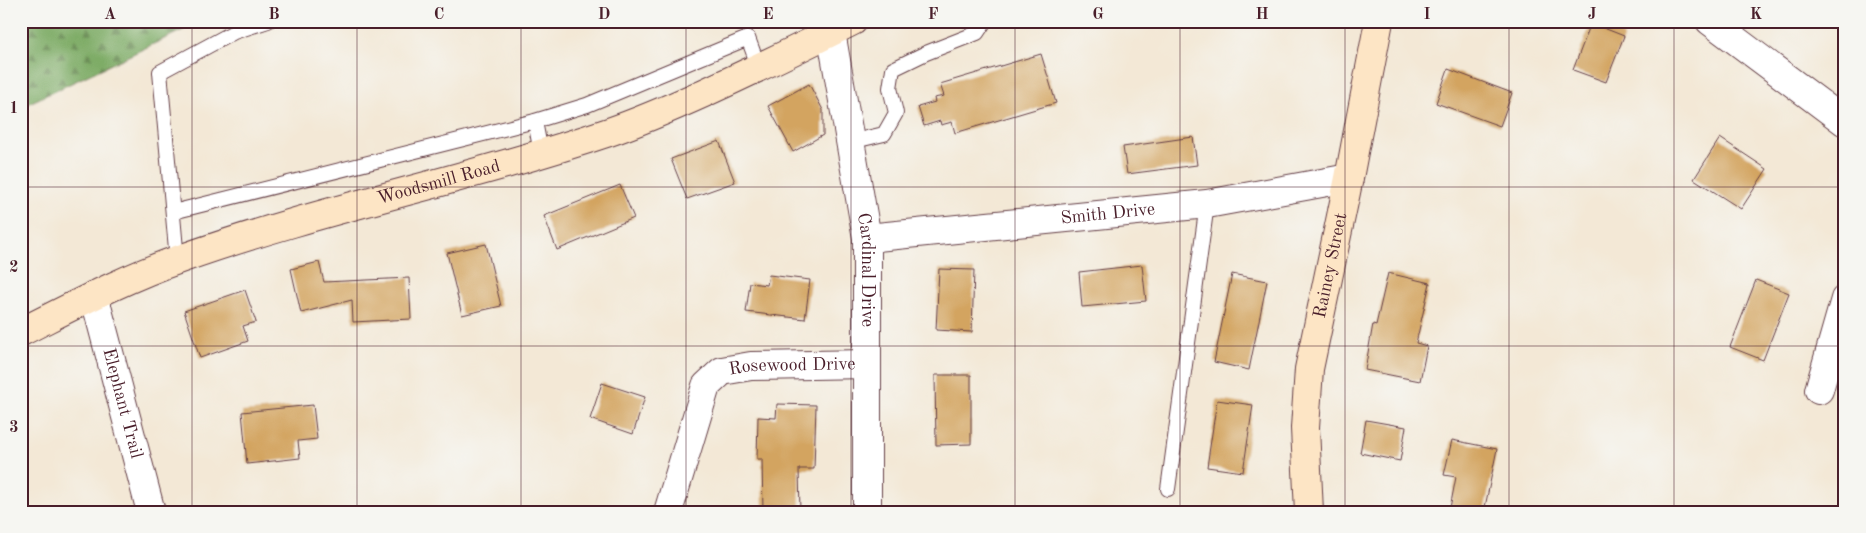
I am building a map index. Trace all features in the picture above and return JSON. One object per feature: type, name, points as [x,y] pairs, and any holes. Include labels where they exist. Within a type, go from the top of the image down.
[{"type":"street","name":"Rainey Street","points":[[1309,512],[1305,428],[1309,369],[1349,178],[1379,21]]},
{"type":"street","points":[[1710,21],[1845,122]]},
{"type":"street","name":"Cardinal Drive","points":[[837,25],[850,142],[866,238],[867,512]]},
{"type":"street","name":"Woodsmill Road","points":[[21,332],[94,295],[178,260],[272,228],[610,132],[759,68],[837,25]]},
{"type":"street","name":"Smith Drive","points":[[866,238],[1207,204],[1349,178]]},
{"type":"street","name":"Elephant Trail","points":[[94,295],[150,512]]},
{"type":"street","points":[[1819,390],[1845,299]]},
{"type":"street","name":"Rosewood Drive","points":[[668,512],[706,386],[722,370],[751,366],[867,364]]},
{"type":"lane","points":[[178,260],[160,72],[234,32],[268,21]]},
{"type":"lane","points":[[850,142],[884,134],[896,113],[890,88],[893,69],[976,32],[985,21]]},
{"type":"lane","points":[[173,212],[535,121],[587,105],[748,38],[759,68]]},
{"type":"lane","points":[[535,121],[541,153]]},
{"type":"lane","points":[[1168,489],[1207,204]]},
{"type":"green space","points":[[21,21],[202,21],[21,107]]},
{"type":"building","points":[[1591,23],[1624,36],[1606,82],[1573,70]]},
{"type":"building","points":[[1041,54],[1056,103],[955,133],[952,122],[941,125],[940,121],[924,126],[918,107],[935,102],[934,98],[944,96],[940,84]]},
{"type":"building","points":[[1448,69],[1512,93],[1500,126],[1436,103]]},
{"type":"building","points":[[809,84],[823,110],[823,135],[793,152],[768,106]]},
{"type":"building","points":[[1193,137],[1197,165],[1127,174],[1123,147]]},
{"type":"building","points":[[1720,138],[1767,169],[1741,209],[1694,179]]},
{"type":"building","points":[[719,141],[735,182],[687,199],[671,159]]},
{"type":"building","points":[[620,185],[634,218],[557,250],[544,216]]},
{"type":"building","points":[[486,244],[501,306],[462,315],[447,253]]},
{"type":"building","points":[[319,262],[324,282],[409,278],[411,319],[353,322],[352,300],[301,313],[291,269]]},
{"type":"building","points":[[1142,265],[1146,301],[1082,307],[1079,272]]},
{"type":"building","points":[[939,269],[974,270],[972,332],[936,330]]},
{"type":"building","points":[[1388,273],[1430,283],[1416,343],[1427,346],[1420,381],[1365,370],[1373,324],[1376,325]]},
{"type":"building","points":[[1232,274],[1267,281],[1249,370],[1214,362]]},
{"type":"building","points":[[769,275],[810,280],[805,319],[746,312],[750,283],[767,285]]},
{"type":"building","points":[[1756,280],[1789,293],[1763,360],[1730,347]]},
{"type":"building","points":[[245,290],[256,322],[243,326],[248,341],[200,358],[184,311]]},
{"type":"building","points":[[935,375],[971,375],[971,444],[936,445]]},
{"type":"building","points":[[602,383],[645,397],[633,434],[590,419]]},
{"type":"building","points":[[1217,400],[1253,405],[1243,472],[1207,467]]},
{"type":"building","points":[[777,404],[816,405],[814,469],[799,469],[800,512],[763,512],[762,459],[757,459],[758,417],[776,418]]},
{"type":"building","points":[[313,405],[317,439],[298,441],[300,458],[247,464],[242,412]]},
{"type":"building","points":[[1366,420],[1406,427],[1400,461],[1360,453]]},
{"type":"building","points":[[1452,440],[1497,449],[1484,512],[1470,512],[1450,508],[1456,477],[1444,475]]}]
